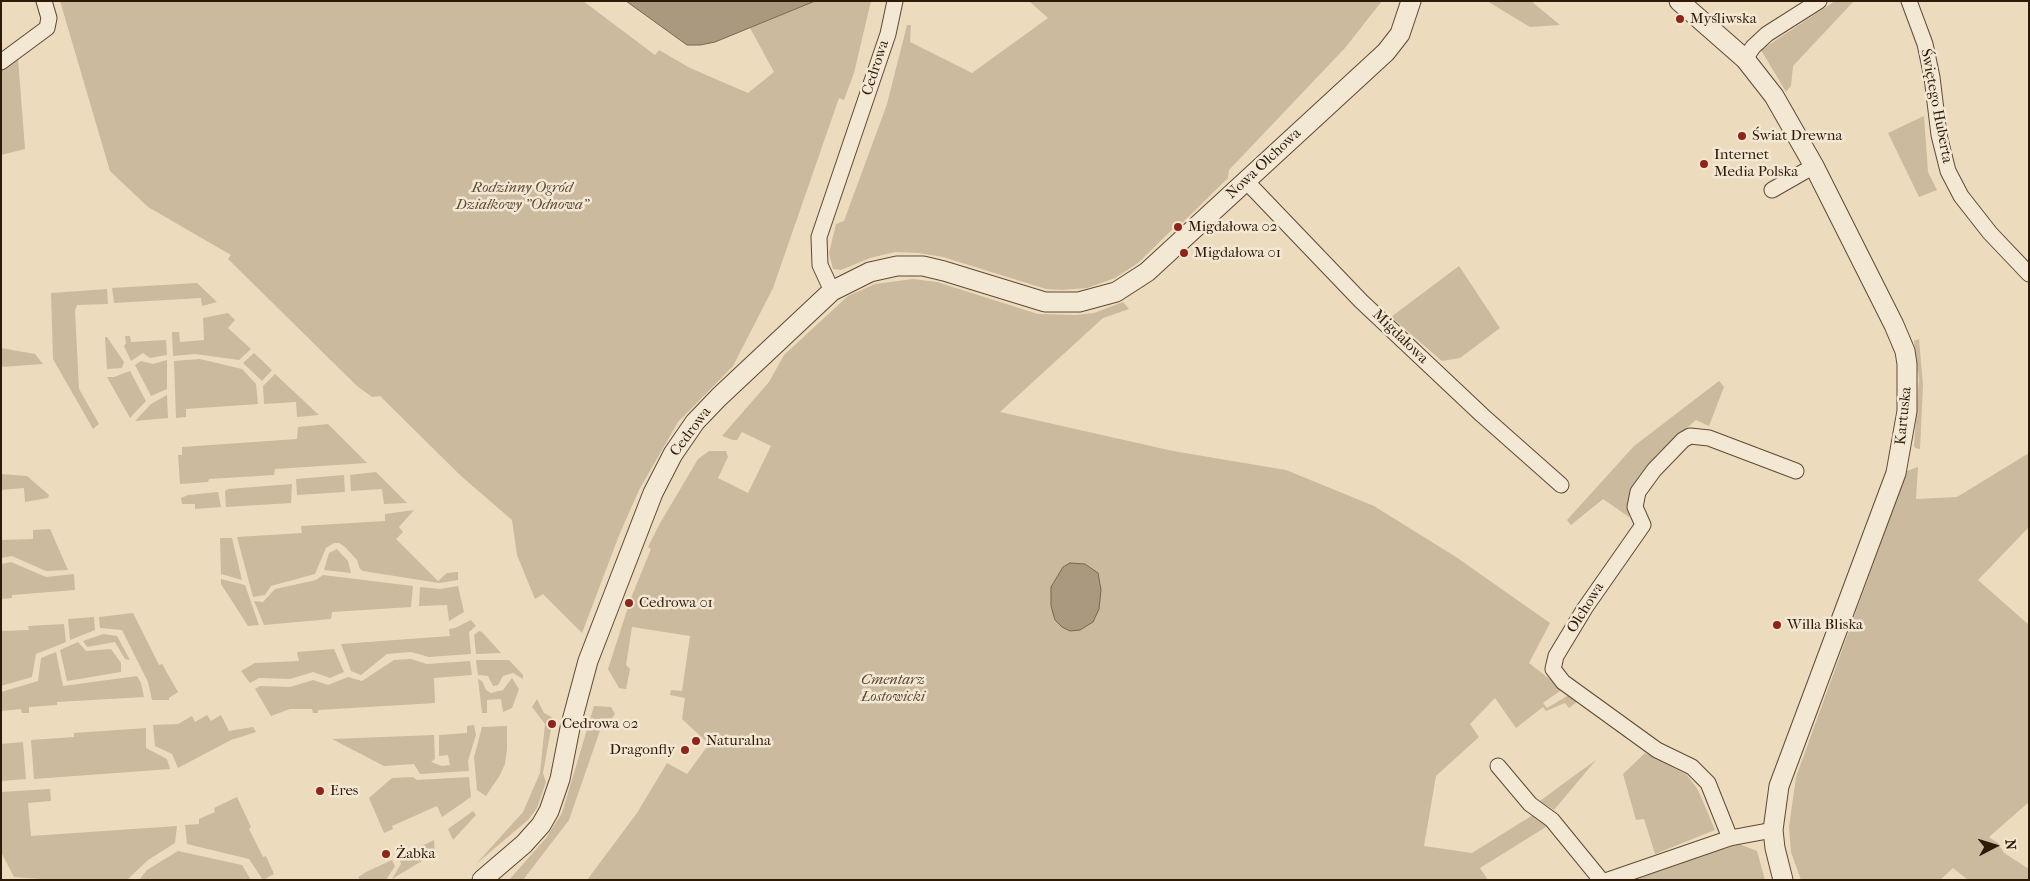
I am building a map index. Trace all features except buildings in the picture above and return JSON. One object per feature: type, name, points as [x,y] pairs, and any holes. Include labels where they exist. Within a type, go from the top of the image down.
[{"type":"street","points":[[1,62],[47,28],[49,18],[44,1]]},
{"type":"street","name":"Cedrowa","points":[[482,880],[524,844],[541,825],[549,811],[560,779],[570,728],[588,661],[653,493],[673,454],[695,422],[719,396],[832,291],[820,265],[819,237],[888,34],[896,1]]},
{"type":"street","name":"Nowa Olchowa","points":[[832,291],[870,272],[897,266],[923,266],[1045,302],[1079,302],[1097,299],[1116,292],[1147,272],[1386,52],[1400,34],[1410,1]]},
{"type":"street","name":"Kartuska","points":[[1679,1],[1744,59],[1774,96],[1814,166],[1901,340],[1907,364],[1908,398],[1903,441],[1896,474],[1784,771],[1776,799],[1775,848],[1783,880]]},
{"type":"street","points":[[1744,59],[1753,47],[1767,34],[1819,1]]},
{"type":"street","name":"Świętego Huberta","points":[[1909,1],[1925,44],[1932,77],[1939,136],[1948,171],[1960,196],[1990,233],[2029,274]]},
{"type":"street","points":[[1772,190],[1814,166]]},
{"type":"street","name":"Migdałowa","points":[[1246,181],[1361,301],[1482,415],[1561,485]]},
{"type":"street","name":"Olchowa","points":[[1730,838],[1708,783],[1692,767],[1657,750],[1563,682],[1553,669],[1556,656],[1585,608],[1643,525],[1635,507],[1638,492],[1654,470],[1683,440],[1690,436],[1709,438],[1796,471]]},
{"type":"street","points":[[1498,766],[1530,804],[1552,820],[1601,880]]},
{"type":"street","points":[[1608,880],[1730,838],[1774,830]]},
{"type":"green space","name":"Rodzinny Ogród Działkowy \"Odnowa\"","points":[[60,1],[583,1],[655,55],[659,50],[690,68],[748,93],[774,72],[750,28],[815,1],[871,1],[854,73],[844,100],[839,98],[773,288],[733,366],[678,422],[639,490],[620,533],[582,633],[543,594],[535,599],[517,555],[512,520],[461,476],[380,396],[372,397],[357,386],[228,259],[231,255],[148,207],[110,171]]},
{"type":"green space","points":[[1029,1],[1382,1],[1345,48],[1229,170],[1228,178],[1138,263],[1115,278],[1087,288],[1046,289],[943,257],[895,252],[870,258],[841,270],[833,269],[829,253],[836,224],[844,221],[887,104],[907,25],[911,25],[910,42],[972,73],[1048,18]]},
{"type":"green space","points":[[1487,1],[1531,1],[1560,25],[1530,27]]},
{"type":"green space","points":[[1835,1],[1854,1],[1793,66],[1791,86],[1786,92],[1761,50]]},
{"type":"green space","points":[[18,58],[25,149],[1,155],[1,70]]},
{"type":"green space","points":[[1924,116],[1928,172],[1937,190],[1919,197],[1888,133]]},
{"type":"green space","points":[[1459,266],[1500,328],[1460,358],[1442,361],[1391,317]]},
{"type":"green space","name":"Cmentarz Łostowicki","points":[[913,279],[937,282],[1038,314],[1076,315],[1094,313],[1123,302],[1129,309],[1103,318],[1000,412],[1173,451],[1286,470],[1374,506],[1456,557],[1550,623],[1529,663],[1561,688],[1560,691],[1543,703],[1547,708],[1569,695],[1578,701],[1569,708],[1565,703],[1546,711],[1543,707],[1516,728],[1495,698],[1470,724],[1479,737],[1436,776],[1424,846],[1472,853],[1536,813],[1549,825],[1480,868],[1488,880],[587,880],[637,813],[667,763],[687,774],[709,744],[682,719],[685,698],[670,695],[671,690],[682,691],[690,636],[632,627],[626,665],[630,669],[626,689],[619,688],[608,669],[631,598],[651,549],[648,547],[659,525],[698,459],[709,451],[726,451],[728,457],[718,478],[748,493],[771,446],[742,432],[737,440],[722,436],[769,382],[784,355],[848,296],[875,284]]},
{"type":"green space","points":[[197,283],[217,302],[202,306],[201,298],[114,303],[112,288]]},
{"type":"green space","points":[[107,289],[108,304],[77,305],[75,311],[79,389],[99,424],[93,429],[53,359],[51,293]]},
{"type":"green space","points":[[228,313],[235,320],[228,328],[251,349],[239,360],[195,354],[173,356],[172,332],[179,332],[180,342],[204,340],[203,318]]},
{"type":"green space","points":[[125,336],[130,336],[131,342],[166,340],[167,355],[150,358],[143,353],[131,361],[124,346],[126,343]]},
{"type":"green space","points":[[105,337],[107,337],[124,362],[122,368],[107,369]]},
{"type":"green space","points":[[1919,339],[1923,385],[1920,449],[1915,448],[1914,445],[1919,379],[1914,341]]},
{"type":"green space","points":[[1,348],[35,354],[43,364],[1,367]]},
{"type":"green space","points":[[254,353],[272,370],[262,381],[243,363]]},
{"type":"green space","points":[[200,359],[242,369],[256,384],[258,404],[186,409],[186,417],[176,418],[174,361]]},
{"type":"green space","points":[[167,360],[167,389],[151,396],[135,365],[141,361],[153,364]]},
{"type":"green space","points":[[130,371],[146,401],[130,418],[107,377],[114,377]]},
{"type":"green space","points":[[275,374],[319,415],[297,417],[296,402],[264,404],[263,386]]},
{"type":"green space","points":[[1719,381],[1724,387],[1709,426],[1696,420],[1657,454],[1631,490],[1629,517],[1603,499],[1571,525],[1567,520],[1634,446]]},
{"type":"green space","points":[[167,395],[168,418],[135,421],[151,404]]},
{"type":"green space","points":[[328,424],[367,463],[275,469],[274,475],[209,479],[208,482],[180,484],[178,455],[182,455],[182,447],[297,439],[298,427]]},
{"type":"green space","points":[[2029,453],[2029,527],[1978,580],[2029,625],[2029,802],[1989,837],[1998,843],[2004,853],[2029,869],[2029,880],[1968,880],[1953,868],[1940,880],[1801,880],[1791,852],[1789,827],[1796,777],[1907,471],[1918,467],[1916,499],[1957,497]]},
{"type":"green space","points":[[376,472],[407,503],[384,504],[382,489],[351,491],[350,475]]},
{"type":"green space","points":[[1,474],[27,476],[49,495],[48,498],[25,502],[24,488],[1,490]]},
{"type":"green space","points":[[344,475],[345,492],[297,495],[296,479]]},
{"type":"green space","points":[[292,484],[291,503],[226,507],[225,491],[228,489]]},
{"type":"green space","points":[[218,492],[221,507],[195,509],[195,504],[182,504],[181,498],[188,495]]},
{"type":"green space","points":[[414,510],[399,527],[403,532],[396,539],[438,581],[447,573],[458,572],[458,580],[439,583],[363,571],[360,569],[357,560],[345,547],[339,543],[334,543],[326,548],[315,574],[271,586],[265,595],[253,597],[237,537],[302,533],[301,526],[385,521],[385,514]]},
{"type":"green space","points":[[50,529],[68,570],[46,571],[12,556],[1,558],[1,540],[33,539],[33,530]]},
{"type":"green space","points":[[220,538],[232,538],[242,580],[221,574]]},
{"type":"green space","points":[[337,549],[348,561],[351,573],[324,570],[329,553]]},
{"type":"green space","points":[[11,562],[46,577],[74,574],[75,590],[12,595],[12,598],[1,599],[1,564]]},
{"type":"green space","points":[[323,575],[413,586],[411,607],[332,612],[331,619],[264,625],[254,601],[263,602],[275,589],[316,580]]},
{"type":"green space","points":[[221,579],[245,585],[259,625],[248,626],[221,584]]},
{"type":"green space","points":[[458,586],[464,612],[449,621],[447,605],[419,606],[420,587],[440,589]]},
{"type":"green space","points":[[133,613],[159,665],[162,664],[178,692],[169,700],[152,700],[148,682],[122,630],[100,628],[99,617]]},
{"type":"green space","points":[[94,617],[95,630],[70,640],[68,619]]},
{"type":"green space","points":[[471,620],[476,626],[469,632],[471,654],[429,657],[411,652],[387,654],[361,675],[351,671],[341,644],[450,636],[449,629]]},
{"type":"green space","points":[[64,624],[66,642],[36,654],[32,677],[1,686],[1,631],[29,630],[28,626]]},
{"type":"green space","points":[[479,631],[501,653],[476,654],[474,635]]},
{"type":"green space","points":[[103,634],[117,636],[130,660],[125,659],[115,642],[87,647],[83,641]]},
{"type":"green space","points":[[78,642],[86,651],[111,649],[121,663],[121,672],[67,681],[60,650]]},
{"type":"green space","points":[[334,649],[344,672],[330,678],[313,672],[290,679],[259,678],[250,683],[241,671],[255,663],[299,661],[297,652]]},
{"type":"green space","points":[[56,652],[63,686],[137,676],[141,683],[144,697],[57,702],[57,705],[29,707],[29,713],[22,713],[21,709],[1,711],[1,692],[38,681],[41,658]]},
{"type":"green space","points":[[411,659],[427,664],[470,661],[472,675],[434,678],[435,703],[318,710],[318,713],[313,713],[312,709],[290,709],[271,716],[255,689],[260,686],[290,687],[313,680],[328,685],[348,677],[362,681],[394,660]]},
{"type":"green space","points":[[476,660],[509,660],[523,675],[523,679],[513,673],[503,676],[498,685],[493,686],[488,676],[478,675]]},
{"type":"green space","points":[[512,678],[519,689],[512,708],[503,712],[501,699],[487,700],[487,713],[482,713],[478,679],[482,681],[486,690],[491,693],[503,690]]},
{"type":"green space","points":[[537,699],[544,713],[553,718],[543,773],[546,782],[537,808],[528,820],[476,864],[523,812],[540,773],[545,724],[532,707]]},
{"type":"green space","points":[[594,706],[611,707],[615,714],[611,720],[604,719],[569,820],[523,880],[509,880],[546,838],[562,813]]},
{"type":"green space","points":[[207,715],[211,721],[221,715],[229,731],[253,727],[256,732],[231,740],[178,768],[172,754],[155,746],[153,725],[178,724],[192,716],[195,722]]},
{"type":"green space","points":[[474,725],[476,735],[468,761],[469,771],[420,774],[414,764],[384,766],[332,739],[434,735],[435,759],[431,762],[442,766],[450,765],[448,755],[439,756],[439,735],[467,733],[467,726]]},
{"type":"green space","points":[[507,726],[505,764],[486,796],[477,790],[474,757],[482,727]]},
{"type":"green space","points":[[146,728],[146,748],[167,759],[170,769],[34,779],[31,740],[74,737],[74,733]]},
{"type":"green space","points":[[23,742],[26,779],[1,781],[1,744]]},
{"type":"green space","points":[[1645,753],[1687,775],[1698,790],[1715,830],[1655,854],[1644,819],[1636,820],[1623,774]]},
{"type":"green space","points":[[1596,760],[1554,810],[1540,801],[1571,778]]},
{"type":"green space","points":[[413,777],[417,780],[469,777],[471,797],[442,817],[437,806],[392,826],[393,829],[384,833],[369,798],[392,778]]},
{"type":"green space","points":[[50,789],[51,801],[28,803],[31,836],[177,826],[175,843],[148,860],[127,880],[53,880],[14,877],[1,852],[1,792]]},
{"type":"green space","points":[[237,797],[251,827],[249,829],[263,857],[266,856],[274,874],[263,880],[249,859],[187,844],[185,825],[199,824],[199,819],[215,812],[214,808]]},
{"type":"green space","points":[[473,811],[476,815],[453,840],[448,829]]},
{"type":"green space","points":[[434,840],[435,853],[392,879],[401,864],[399,857]]},
{"type":"green space","points":[[1739,844],[1757,851],[1765,880],[1631,880]]},
{"type":"green space","points":[[178,851],[242,865],[251,880],[139,880],[147,870]]},
{"type":"green space","points":[[392,860],[395,866],[386,880],[360,880],[358,877],[366,872]]},
{"type":"shaded area","points":[[626,1],[815,1],[715,42],[687,45]]},
{"type":"shaded area","points":[[1070,563],[1085,564],[1098,573],[1101,590],[1099,609],[1093,622],[1080,630],[1070,631],[1062,627],[1055,620],[1051,606],[1051,587],[1063,567]]},
{"type":"place","name":"Myśliwska","points":[[1680,19]]},
{"type":"place","name":"Świat Drewna","points":[[1742,136]]},
{"type":"place","name":"Internet Media Polska","points":[[1704,164]]},
{"type":"place","name":"Migdałowa 02","points":[[1178,227]]},
{"type":"place","name":"Migdałowa 01","points":[[1184,253]]},
{"type":"place","name":"Cedrowa 01","points":[[629,603]]},
{"type":"place","name":"Willa Bliska","points":[[1777,625]]},
{"type":"place","name":"Cedrowa 02","points":[[552,724]]},
{"type":"place","name":"Naturalna","points":[[696,741]]},
{"type":"place","name":"Dragonfly","points":[[685,750]]},
{"type":"place","name":"Eres","points":[[320,791]]},
{"type":"place","name":"Żabka","points":[[386,854]]}]
